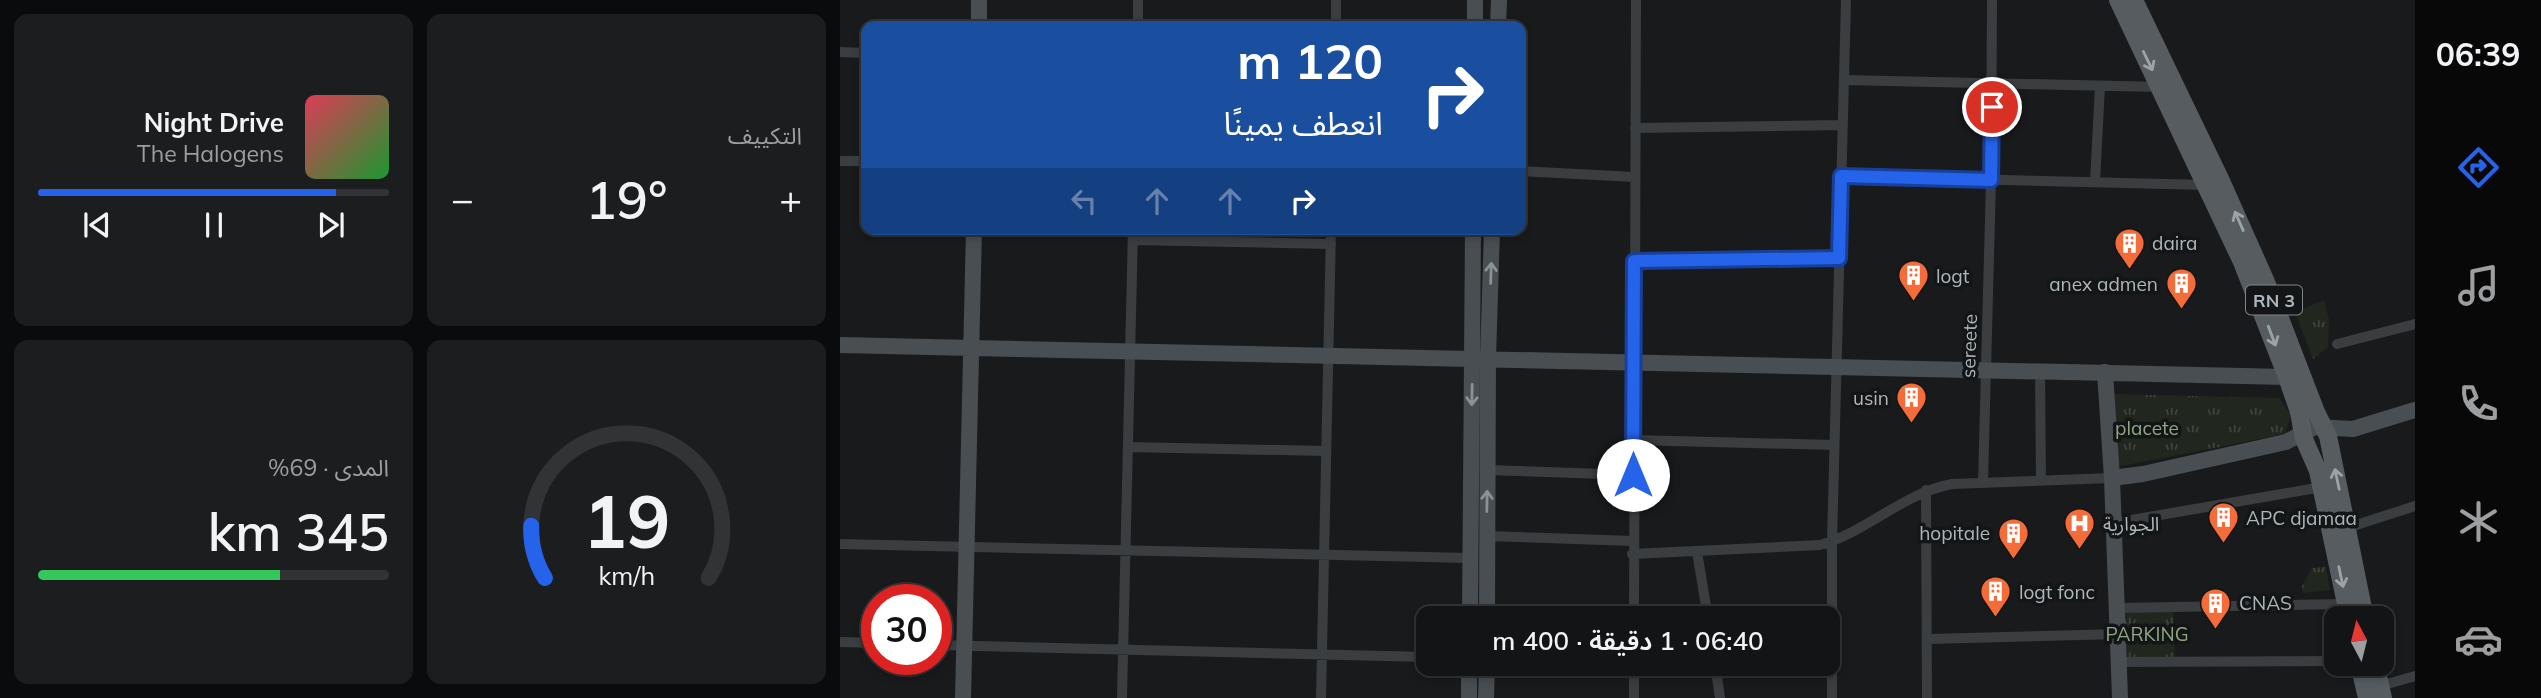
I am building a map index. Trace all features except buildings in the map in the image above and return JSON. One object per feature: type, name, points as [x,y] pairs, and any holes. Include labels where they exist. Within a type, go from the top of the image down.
[{"type":"main road","name":"RN 3","points":[[2118,0],[2168,86],[2323,426],[2331,446],[2363,606]]},
{"type":"main road","name":"RN 3","points":[[2134,0],[2207,185],[2248,259],[2299,412],[2305,441],[2318,471],[2347,606]]},
{"type":"main road","points":[[2367,676],[2377,694]]},
{"type":"main road","points":[[2376,676],[2377,694]]},
{"type":"street","points":[[979,0],[979,21]]},
{"type":"street","points":[[1138,0],[1138,21]]},
{"type":"street","points":[[1336,0],[1336,21]]},
{"type":"street","points":[[1475,0],[1475,21]]},
{"type":"street","points":[[1498,21],[1499,0]]},
{"type":"street","points":[[1634,606],[1636,0]]},
{"type":"street","points":[[1832,698],[1832,542],[1846,0]]},
{"type":"street","name":"sereete","points":[[1983,483],[1993,0]]},
{"type":"street","points":[[840,52],[861,53]]},
{"type":"street","points":[[1844,80],[2168,86]]},
{"type":"street","points":[[2095,182],[2100,86]]},
{"type":"street","points":[[1635,128],[1843,125]]},
{"type":"street","points":[[840,161],[861,162]]},
{"type":"street","points":[[1526,171],[1635,177]]},
{"type":"street","points":[[1841,176],[2207,185]]},
{"type":"street","points":[[963,698],[974,235]]},
{"type":"street","points":[[1122,698],[1133,235],[1331,244]]},
{"type":"street","points":[[1321,698],[1331,235]]},
{"type":"street","points":[[1473,235],[1487,470],[1487,606]]},
{"type":"street","points":[[1470,606],[1480,359],[1491,235]]},
{"type":"street","points":[[1634,261],[1839,258]]},
{"type":"street","points":[[2337,344],[2415,324]]},
{"type":"street","points":[[840,345],[2287,377]]},
{"type":"street","points":[[2040,371],[2041,481]]},
{"type":"street","points":[[2105,372],[2118,608],[2120,698]]},
{"type":"street","points":[[1632,554],[1808,547],[1832,542],[1926,490],[1952,484],[2112,478],[2143,474],[2286,442],[2305,441],[2322,450],[2353,429],[2415,410]]},
{"type":"street","points":[[2305,441],[2311,428],[2323,426],[2353,429]]},
{"type":"street","points":[[1633,440],[1834,445]]},
{"type":"street","points":[[1128,447],[1326,451]]},
{"type":"street","points":[[1487,470],[1633,475]]},
{"type":"street","points":[[2114,523],[2322,487]]},
{"type":"street","points":[[1926,490],[1927,698]]},
{"type":"street","points":[[2347,528],[2415,506]]},
{"type":"street","points":[[1487,536],[1632,541]]},
{"type":"street","points":[[840,544],[1470,558]]},
{"type":"street","points":[[1697,552],[1705,606]]},
{"type":"street","points":[[2118,608],[2324,611]]},
{"type":"street","points":[[1928,639],[2119,634]]},
{"type":"street","points":[[840,642],[861,643]]},
{"type":"street","points":[[952,645],[1416,657]]},
{"type":"street","points":[[2120,662],[2324,661]]},
{"type":"street","points":[[1469,676],[1469,698]]},
{"type":"street","points":[[1486,698],[1487,676]]},
{"type":"street","points":[[1634,676],[1634,698]]},
{"type":"street","points":[[1717,676],[1720,698]]},
{"type":"street","points":[[2377,694],[2415,676]]},
{"type":"green space","points":[[2324,300],[2329,320],[2328,347],[2313,359],[2295,312]]},
{"type":"green space","name":"placete","points":[[2110,394],[2279,398],[2291,415],[2285,434],[2111,468]]},
{"type":"green space","points":[[2326,567],[2330,590],[2303,593],[2302,586],[2312,568]]},
{"type":"green space","name":"PARKING","points":[[2173,607],[2175,662],[2122,660],[2119,609]]},
{"type":"place","name":"daira","points":[[2129,270]]},
{"type":"place","name":"logt","points":[[1913,303]]},
{"type":"place","name":"anex admen","points":[[2181,311]]},
{"type":"place","name":"usin","points":[[1912,425]]},
{"type":"place","name":"APC djamaa","points":[[2223,545]]},
{"type":"place","name":"الجوارية","points":[[2080,551]]},
{"type":"place","name":"hopitale","points":[[2013,560]]},
{"type":"place","name":"logt fonc","points":[[1996,619]]},
{"type":"place","name":"CNAS","points":[[2216,630]]},
{"type":"route","points":[[1633,475],[1634,261],[1839,258],[1841,176],[1991,180],[1992,107]]}]
